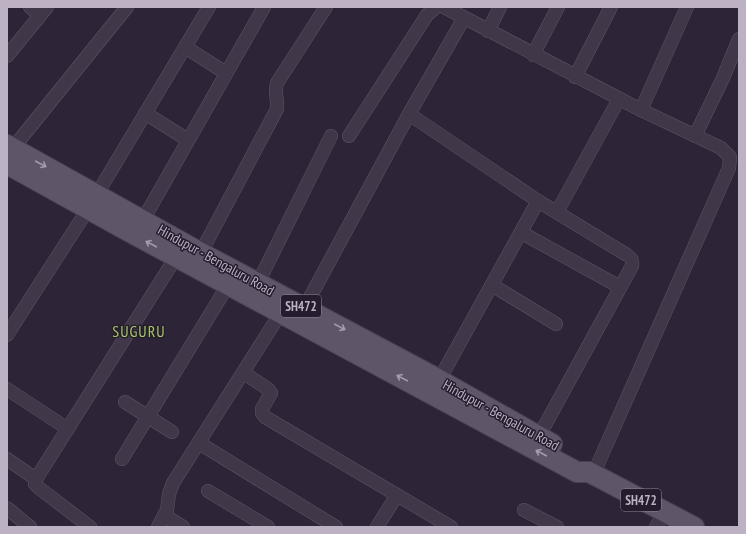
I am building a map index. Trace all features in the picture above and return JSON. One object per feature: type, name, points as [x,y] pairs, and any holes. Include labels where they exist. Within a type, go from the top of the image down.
[{"type":"main road","name":"Hindupur - Bengaluru Road","points":[[9,153],[92,202],[176,257],[197,260],[257,291],[434,387],[577,472],[591,474]]},
{"type":"main road","name":"Hindupur - Bengaluru Road","points":[[92,202],[143,220],[228,285],[257,291]]},
{"type":"main road","name":"Hindupur - Bengaluru Road","points":[[434,387],[539,436],[583,462],[591,474],[660,519],[694,527]]},
{"type":"street","points":[[9,153],[127,7]]},
{"type":"street","points":[[7,335],[92,202],[209,7]]},
{"type":"street","points":[[143,220],[264,7]]},
{"type":"street","points":[[197,260],[277,109],[278,102],[274,91],[277,83],[326,7]]},
{"type":"street","points":[[349,136],[426,15],[436,7]]},
{"type":"street","points":[[444,7],[575,77],[721,148],[730,157],[729,168],[591,474]]},
{"type":"street","points":[[488,31],[500,7]]},
{"type":"street","points":[[533,55],[558,7]]},
{"type":"street","points":[[575,77],[611,7]]},
{"type":"street","points":[[641,110],[687,7]]},
{"type":"street","points":[[7,56],[39,10]]},
{"type":"street","points":[[158,527],[167,510],[169,494],[173,483],[244,372],[293,311],[464,18]]},
{"type":"street","points":[[695,136],[723,78],[739,39]]},
{"type":"street","points":[[185,47],[226,73]]},
{"type":"street","points":[[557,212],[619,99]]},
{"type":"street","points":[[145,113],[188,140]]},
{"type":"street","points":[[409,114],[538,201],[631,258],[632,266],[539,436]]},
{"type":"street","points":[[257,291],[331,136]]},
{"type":"street","points":[[434,387],[522,233],[538,201]]},
{"type":"street","points":[[522,233],[620,287]]},
{"type":"street","points":[[90,527],[39,488],[35,484],[36,479],[176,257]]},
{"type":"street","points":[[122,459],[228,285]]},
{"type":"street","points":[[492,285],[556,324]]},
{"type":"street","points":[[244,372],[268,389],[271,393],[262,409],[262,413],[265,417],[451,527]]},
{"type":"street","points":[[7,389],[68,429]]},
{"type":"street","points":[[125,402],[172,432]]},
{"type":"street","points":[[199,443],[336,527]]},
{"type":"street","points":[[7,459],[36,479]]},
{"type":"street","points":[[208,491],[268,527]]},
{"type":"street","points":[[377,527],[397,495]]},
{"type":"street","points":[[7,508],[30,527]]},
{"type":"street","points":[[524,510],[558,527]]},
{"type":"street","points":[[164,514],[183,527]]},
{"type":"district","name":"SUGURU","points":[[139,331]]}]
